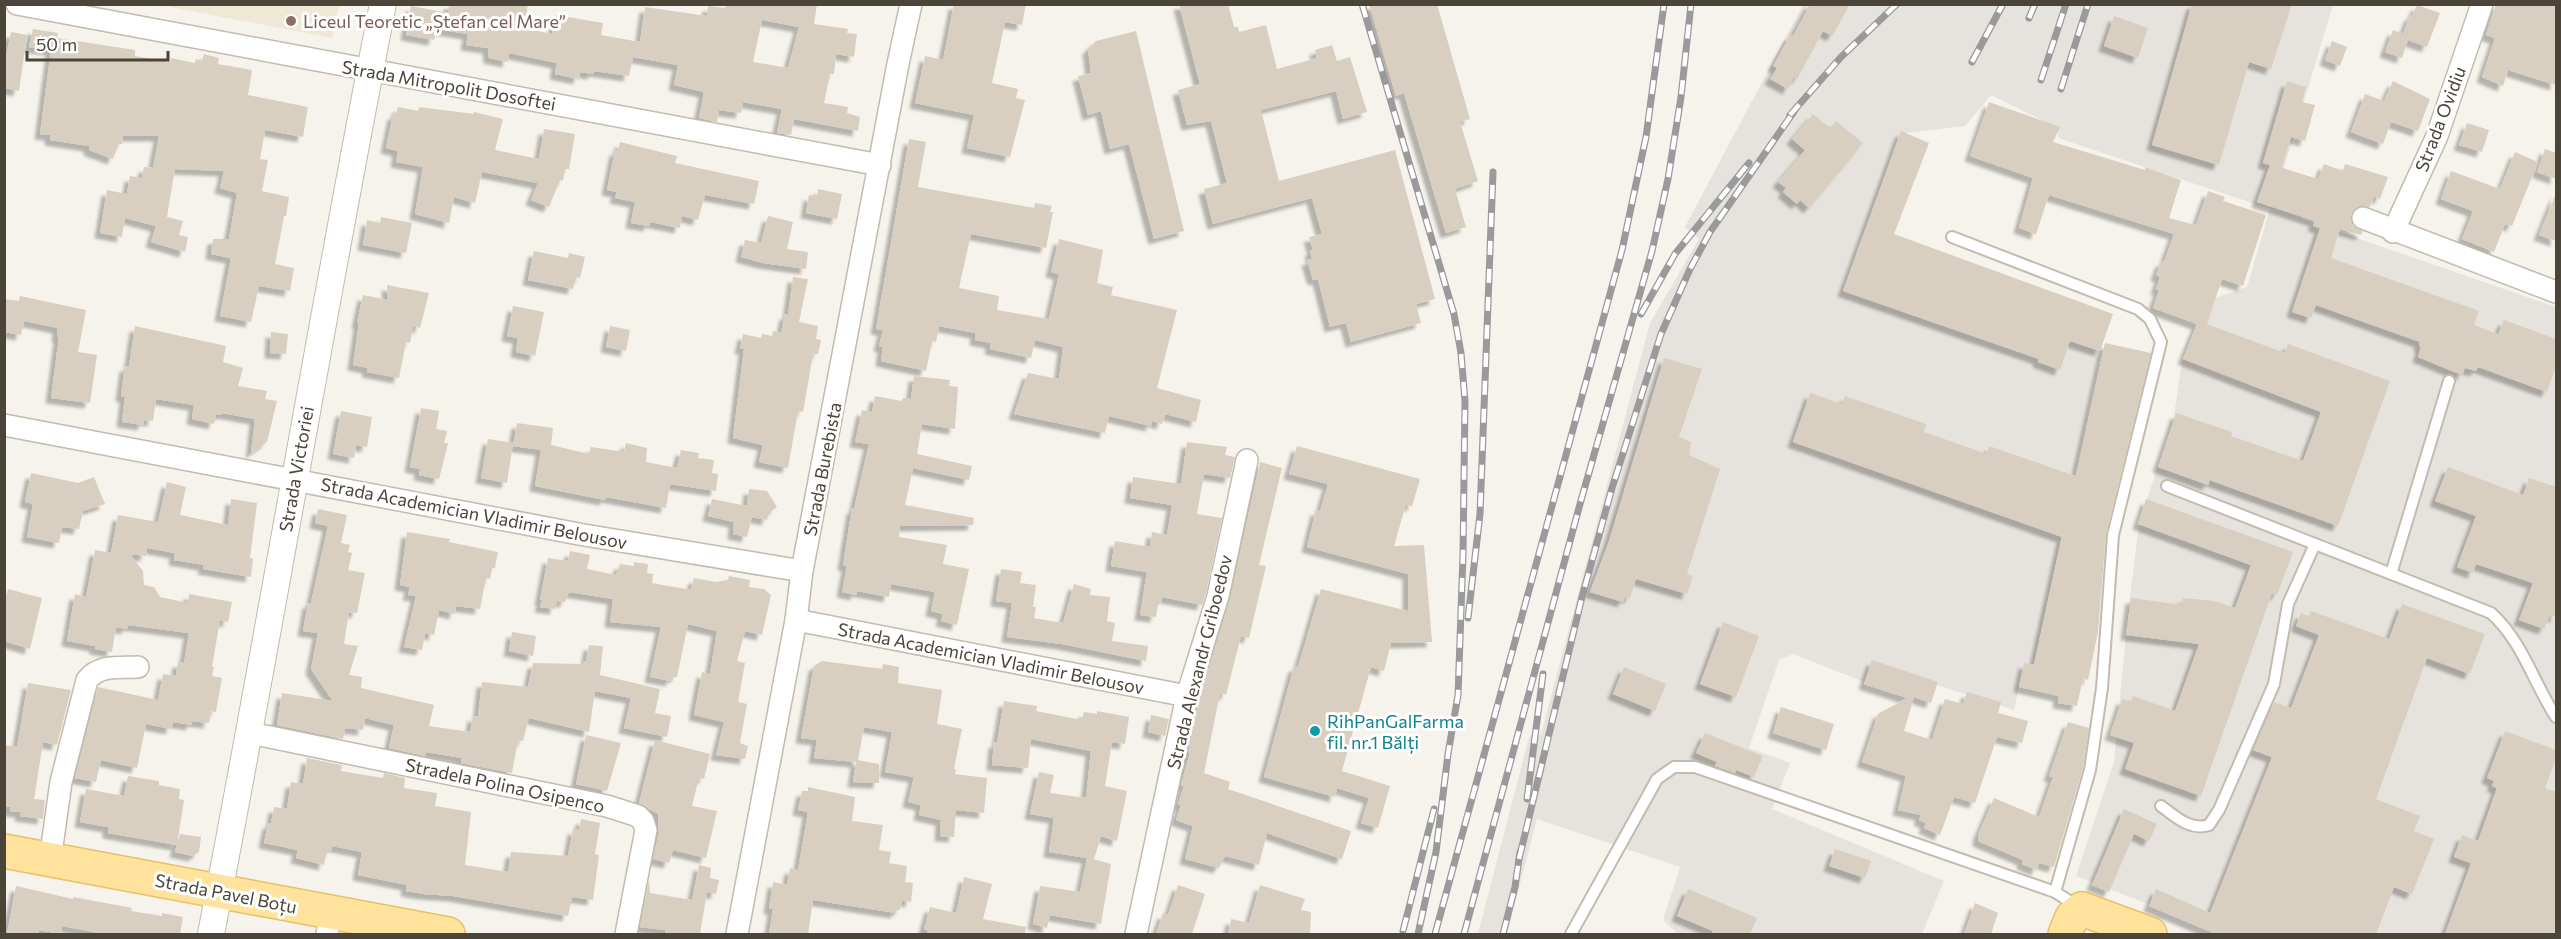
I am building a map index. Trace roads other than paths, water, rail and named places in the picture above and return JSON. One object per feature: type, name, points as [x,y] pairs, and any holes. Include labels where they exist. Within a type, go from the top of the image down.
[{"type":"main road","name":"Strada Pavel Boțu","points":[[4,851],[220,892],[329,924],[448,934]]},
{"type":"main road","points":[[2067,912],[2150,934]]},
{"type":"street","name":"Strada Mitropolit Dosoftei","points":[[17,4],[880,165]]},
{"type":"street","name":"Strada Victoriei","points":[[212,934],[250,733],[332,267],[383,4]]},
{"type":"street","name":"Strada Burebista","points":[[737,934],[802,571],[911,4]]},
{"type":"street","name":"Strada Ovidiu","points":[[2393,231],[2438,136],[2482,4]]},
{"type":"street","points":[[2363,218],[2556,292]]},
{"type":"street","name":"Strada Academician Vladimir Belousov","points":[[4,425],[584,534],[802,571]]},
{"type":"street","name":"Strada Alexandr Griboedov","points":[[1136,934],[1187,696],[1218,596],[1248,460]]},
{"type":"street","name":"Strada Academician Vladimir Belousov","points":[[795,620],[1187,696]]},
{"type":"street","points":[[50,860],[61,782],[87,680],[97,670],[104,668],[138,667]]},
{"type":"street","name":"Stradela Polina Osipenco","points":[[250,733],[480,778],[607,806],[638,816],[643,820],[646,830],[626,934]]},
{"type":"lane","points":[[1571,934],[1580,914],[1657,779],[1674,767],[1695,767],[2067,912],[2102,688],[2113,535],[2161,342],[2150,319],[2138,309],[1952,237]]},
{"type":"lane","points":[[2391,574],[2449,381]]},
{"type":"lane","points":[[2167,486],[2491,614],[2505,626],[2520,646],[2556,717]]},
{"type":"lane","points":[[2161,806],[2198,828],[2209,825],[2219,810],[2274,684],[2288,604],[2315,544]]},
{"type":"railway","points":[[1362,4],[1454,314],[1461,353],[1465,401],[1458,695],[1436,852],[1418,934]]},
{"type":"railway","points":[[1435,934],[1622,250],[1646,137],[1664,4]]},
{"type":"railway","points":[[1464,934],[1580,504],[1652,251],[1668,179],[1681,97],[1691,4]]},
{"type":"railway","points":[[1790,115],[1841,57],[1897,4]]},
{"type":"railway","points":[[1972,62],[2003,4]]},
{"type":"railway","points":[[2029,18],[2035,4]]},
{"type":"railway","points":[[2041,80],[2066,4]]},
{"type":"railway","points":[[2061,89],[2088,4]]},
{"type":"railway","points":[[1519,859],[1582,597],[1612,488],[1661,334],[1690,269],[1710,232],[1795,110]]},
{"type":"railway","points":[[1641,314],[1675,254],[1749,163]]},
{"type":"railway","points":[[1468,618],[1480,514],[1493,172]]},
{"type":"railway","points":[[1527,799],[1543,674]]},
{"type":"railway","points":[[1403,931],[1434,809]]},
{"type":"railway","points":[[1503,934],[1515,887],[1520,852]]},
{"type":"place","name":"Liceul Teoretic „Ștefan cel Mare”","points":[[291,21]]},
{"type":"place","name":"RihPanGalFarma fil. nr.1 Bălți","points":[[1315,731]]}]
